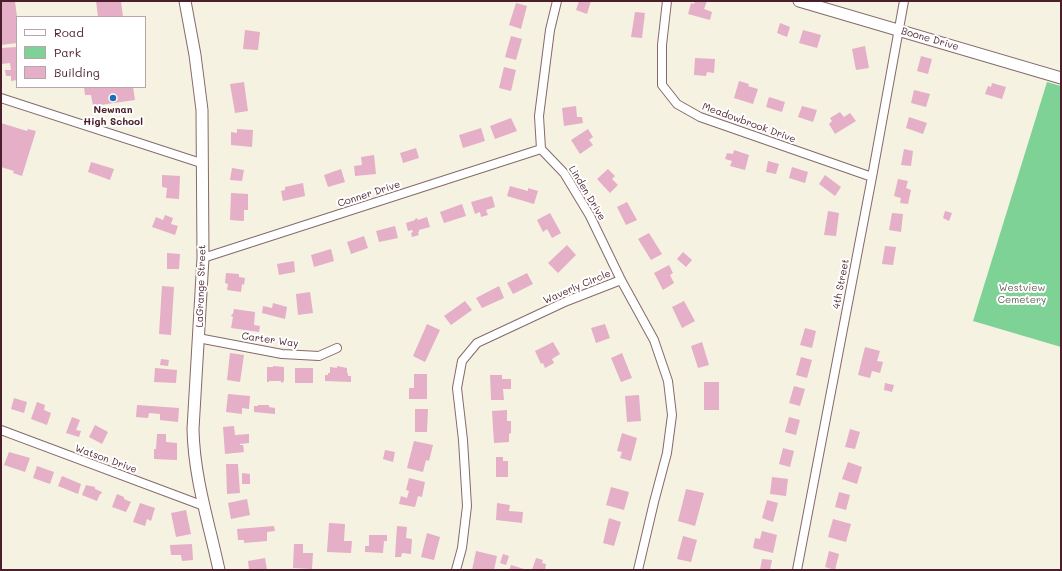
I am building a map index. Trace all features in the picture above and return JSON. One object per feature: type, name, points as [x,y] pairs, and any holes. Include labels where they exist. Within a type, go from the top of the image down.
[{"type":"street","name":"LaGrange Street","points":[[185,1],[195,55],[202,110],[201,163],[203,258],[193,450],[219,570]]},
{"type":"street","points":[[541,149],[539,116],[550,30],[557,1]]},
{"type":"street","name":"Meadowbrook Drive","points":[[667,1],[662,45],[662,85],[678,104],[700,117],[872,177]]},
{"type":"street","name":"Boone Drive","points":[[798,1],[1061,78]]},
{"type":"street","name":"4th Street","points":[[797,570],[904,1]]},
{"type":"street","points":[[1,98],[201,163]]},
{"type":"street","name":"Conner Drive","points":[[203,258],[541,149]]},
{"type":"street","name":"Linden Drive","points":[[541,149],[564,173],[590,216],[621,280]]},
{"type":"street","name":"Waverly Circle","points":[[456,570],[462,548],[467,506],[463,440],[457,388],[462,361],[476,343],[567,301],[621,280],[654,340],[668,381],[672,415],[667,453],[638,570]]},
{"type":"street","name":"Carter Way","points":[[198,338],[282,354],[319,356],[337,348]]},
{"type":"street","name":"Watson Drive","points":[[1,430],[204,506]]},
{"type":"green space","name":"Westview Cemetery","points":[[1047,82],[1061,86],[1061,347],[973,321]]},
{"type":"building","points":[[1,1],[15,1],[17,16],[16,43],[1,45]]},
{"type":"building","points":[[96,1],[121,1],[123,16],[98,16]]},
{"type":"building","points":[[579,1],[591,1],[587,14],[576,10]]},
{"type":"building","points":[[695,1],[707,1],[704,9],[712,12],[710,20],[688,14],[691,3],[694,4]]},
{"type":"building","points":[[516,3],[527,6],[521,29],[509,25]]},
{"type":"building","points":[[635,12],[645,13],[642,38],[631,37]]},
{"type":"building","points":[[780,23],[790,27],[787,37],[777,33]]},
{"type":"building","points":[[245,30],[260,32],[258,50],[243,49]]},
{"type":"building","points":[[803,30],[821,35],[817,48],[799,43]]},
{"type":"building","points":[[511,36],[522,39],[516,60],[505,57]]},
{"type":"building","points":[[865,46],[869,68],[856,70],[852,49]]},
{"type":"building","points":[[16,47],[16,80],[11,81],[11,76],[6,76],[5,70],[11,70],[10,63],[2,64],[1,48]]},
{"type":"building","points":[[921,56],[932,59],[928,74],[917,71]]},
{"type":"building","points":[[695,58],[715,59],[714,73],[707,72],[706,76],[694,75]]},
{"type":"building","points":[[504,67],[516,70],[511,91],[499,88]]},
{"type":"building","points":[[739,81],[758,89],[753,104],[734,98]]},
{"type":"building","points":[[244,82],[248,111],[235,113],[230,84]]},
{"type":"building","points":[[992,83],[1006,87],[1002,99],[985,94],[988,86],[991,87]]},
{"type":"building","name":"Newnan High School","points":[[84,88],[133,88],[135,100],[93,106],[91,95],[85,95]]},
{"type":"building","points":[[914,90],[930,94],[926,107],[911,103]]},
{"type":"building","points":[[769,97],[785,102],[782,112],[766,107]]},
{"type":"building","points":[[576,106],[577,117],[582,117],[583,123],[564,126],[562,108]]},
{"type":"building","points":[[802,106],[817,110],[813,122],[798,117]]},
{"type":"building","points":[[840,112],[844,117],[850,113],[856,121],[835,134],[829,124],[832,121],[830,118]]},
{"type":"building","points":[[909,117],[927,123],[923,134],[906,128]]},
{"type":"building","points":[[511,118],[517,131],[495,139],[490,126]]},
{"type":"building","points":[[1,123],[27,131],[28,129],[36,131],[22,176],[13,173],[14,171],[1,167]]},
{"type":"building","points":[[481,128],[485,141],[463,148],[459,135]]},
{"type":"building","points":[[237,129],[253,130],[252,147],[231,145],[231,132],[237,133]]},
{"type":"building","points":[[588,129],[593,137],[589,140],[593,145],[580,154],[571,140]]},
{"type":"building","points":[[416,148],[419,158],[403,163],[400,153]]},
{"type":"building","points":[[904,149],[913,151],[911,166],[901,165]]},
{"type":"building","points":[[734,150],[749,155],[745,170],[730,166],[732,161],[725,159],[727,153],[733,154]]},
{"type":"building","points":[[374,155],[376,174],[355,176],[354,166],[362,165],[361,157]]},
{"type":"building","points":[[768,161],[779,164],[776,174],[766,172]]},
{"type":"building","points":[[91,162],[114,169],[110,180],[88,172]]},
{"type":"building","points":[[792,167],[808,172],[805,183],[789,178]]},
{"type":"building","points":[[232,168],[244,170],[242,181],[230,180]]},
{"type":"building","points":[[341,169],[345,182],[328,187],[324,175]]},
{"type":"building","points":[[608,169],[615,176],[612,179],[618,185],[610,193],[597,179]]},
{"type":"building","points":[[162,175],[180,176],[179,199],[166,198],[167,188],[162,187]]},
{"type":"building","points":[[825,175],[841,187],[835,196],[819,184]]},
{"type":"building","points":[[898,179],[908,181],[906,188],[911,190],[908,204],[900,203],[901,198],[894,196]]},
{"type":"building","points":[[303,183],[305,196],[283,201],[281,191],[285,190],[285,187]]},
{"type":"building","points":[[510,186],[528,191],[528,188],[538,191],[534,204],[507,196]]},
{"type":"building","points":[[231,193],[248,194],[248,210],[244,210],[244,221],[230,220]]},
{"type":"building","points":[[492,196],[495,207],[486,210],[488,215],[481,217],[480,212],[475,214],[471,202]]},
{"type":"building","points":[[627,202],[637,220],[626,225],[617,207]]},
{"type":"building","points":[[462,204],[466,216],[444,223],[440,212]]},
{"type":"building","points":[[828,211],[839,213],[836,236],[824,235]]},
{"type":"building","points":[[945,211],[952,213],[949,221],[943,218]]},
{"type":"building","points":[[550,213],[561,233],[552,238],[547,229],[543,232],[537,220]]},
{"type":"building","points":[[892,213],[903,214],[901,232],[889,230]]},
{"type":"building","points":[[165,215],[173,218],[171,224],[178,226],[175,235],[152,227],[156,217],[163,220]]},
{"type":"building","points":[[427,217],[430,227],[419,230],[419,235],[412,237],[411,233],[413,232],[412,230],[408,231],[406,223],[417,218],[418,220]]},
{"type":"building","points":[[395,226],[398,238],[379,242],[376,231]]},
{"type":"building","points":[[649,233],[662,254],[651,260],[638,239]]},
{"type":"building","points":[[364,236],[368,248],[351,254],[347,242]]},
{"type":"building","points":[[567,245],[576,255],[558,273],[548,263]]},
{"type":"building","points":[[885,246],[896,247],[893,265],[882,264]]},
{"type":"building","points":[[331,249],[334,261],[314,267],[311,255]]},
{"type":"building","points":[[683,252],[692,260],[686,267],[677,259]]},
{"type":"building","points":[[167,253],[180,254],[179,269],[167,269]]},
{"type":"building","points":[[294,261],[295,272],[279,275],[277,264]]},
{"type":"building","points":[[669,265],[673,273],[670,275],[674,283],[663,290],[654,273]]},
{"type":"building","points":[[226,273],[239,274],[239,277],[245,278],[244,285],[242,284],[241,292],[227,290],[228,284],[225,283]]},
{"type":"building","points":[[527,273],[533,284],[513,294],[507,283]]},
{"type":"building","points":[[162,286],[174,287],[171,335],[159,334]]},
{"type":"building","points":[[499,286],[504,298],[482,308],[476,298]]},
{"type":"building","points":[[310,292],[313,313],[298,315],[296,294]]},
{"type":"building","points":[[465,301],[472,310],[451,325],[444,316]]},
{"type":"building","points":[[684,301],[695,321],[682,328],[672,307]]},
{"type":"building","points":[[273,303],[287,307],[285,319],[262,313],[263,306],[272,308]]},
{"type":"building","points":[[234,309],[255,312],[254,325],[260,326],[259,332],[231,328],[233,317],[231,316]]},
{"type":"building","points":[[427,324],[440,330],[425,362],[413,356]]},
{"type":"building","points":[[605,324],[610,338],[596,343],[591,328]]},
{"type":"building","points":[[805,328],[816,331],[812,348],[800,345]]},
{"type":"building","points":[[553,342],[560,354],[552,359],[554,363],[545,368],[543,363],[541,364],[535,351]]},
{"type":"building","points":[[702,342],[709,365],[698,368],[691,346]]},
{"type":"building","points":[[865,347],[880,351],[877,361],[883,362],[880,373],[872,371],[870,378],[858,375]]},
{"type":"building","points":[[230,353],[244,355],[240,382],[227,380]]},
{"type":"building","points":[[622,353],[632,378],[621,382],[611,358]]},
{"type":"building","points":[[801,357],[812,360],[807,378],[796,375]]},
{"type":"building","points":[[161,359],[169,360],[168,366],[160,365]]},
{"type":"building","points":[[337,366],[347,368],[348,376],[351,376],[351,382],[325,381],[325,375],[330,373],[330,367],[337,368]]},
{"type":"building","points":[[267,367],[284,367],[283,382],[267,382]]},
{"type":"building","points":[[155,368],[177,370],[176,383],[154,382]]},
{"type":"building","points":[[295,368],[313,368],[313,383],[295,383]]},
{"type":"building","points":[[414,374],[427,374],[427,399],[409,399],[409,388],[414,388]]},
{"type":"building","points":[[490,375],[502,375],[502,379],[511,379],[511,389],[503,389],[504,400],[491,400]]},
{"type":"building","points":[[704,382],[719,382],[719,410],[704,410]]},
{"type":"building","points":[[885,383],[894,385],[892,392],[884,390]]},
{"type":"building","points":[[794,386],[805,389],[800,406],[789,403]]},
{"type":"building","points":[[228,394],[250,396],[249,409],[242,408],[242,414],[226,412]]},
{"type":"building","points":[[639,395],[641,421],[627,422],[625,396]]},
{"type":"building","points":[[14,398],[27,402],[24,413],[11,409]]},
{"type":"building","points":[[37,402],[45,405],[44,410],[51,413],[47,425],[31,419]]},
{"type":"building","points":[[137,405],[179,408],[178,422],[160,420],[160,414],[149,413],[148,418],[136,417]]},
{"type":"building","points":[[269,405],[269,407],[275,408],[275,414],[254,412],[254,406]]},
{"type":"building","points":[[415,409],[428,409],[427,432],[415,432]]},
{"type":"building","points":[[507,410],[507,421],[511,421],[509,442],[494,443],[492,411]]},
{"type":"building","points":[[72,417],[80,420],[76,430],[81,431],[79,437],[66,433]]},
{"type":"building","points":[[789,417],[800,420],[796,435],[785,432]]},
{"type":"building","points":[[95,425],[108,432],[102,444],[89,437]]},
{"type":"building","points":[[234,426],[235,435],[249,434],[249,443],[240,444],[243,445],[244,452],[225,454],[223,427]]},
{"type":"building","points":[[850,429],[860,432],[855,449],[845,447]]},
{"type":"building","points":[[622,433],[637,438],[631,461],[620,458],[622,452],[617,451]]},
{"type":"building","points":[[157,434],[166,434],[166,442],[177,443],[177,460],[154,459]]},
{"type":"building","points":[[414,441],[433,445],[429,461],[426,460],[423,472],[407,468]]},
{"type":"building","points":[[783,448],[794,451],[790,467],[779,464]]},
{"type":"building","points":[[385,450],[395,452],[393,462],[383,459]]},
{"type":"building","points":[[9,452],[30,458],[25,472],[4,465]]},
{"type":"building","points":[[496,457],[503,457],[503,461],[508,461],[508,477],[496,477]]},
{"type":"building","points":[[848,462],[862,467],[857,484],[842,479]]},
{"type":"building","points":[[226,464],[238,464],[240,493],[227,494]]},
{"type":"building","points":[[37,466],[54,472],[50,484],[33,478]]},
{"type":"building","points":[[242,473],[250,474],[250,484],[242,484]]},
{"type":"building","points":[[62,476],[81,484],[78,494],[58,486]]},
{"type":"building","points":[[772,477],[788,479],[786,496],[770,494]]},
{"type":"building","points":[[409,478],[425,482],[422,497],[418,496],[415,507],[399,504],[401,496],[407,498],[409,491],[406,490]]},
{"type":"building","points":[[86,485],[95,487],[95,489],[102,492],[97,501],[82,495]]},
{"type":"building","points":[[611,487],[629,492],[624,510],[606,505]]},
{"type":"building","points":[[686,489],[704,493],[695,526],[678,521]]},
{"type":"building","points":[[839,492],[850,495],[846,510],[835,507]]},
{"type":"building","points":[[117,494],[131,502],[126,512],[112,507]]},
{"type":"building","points":[[247,499],[250,515],[231,519],[228,503]]},
{"type":"building","points":[[767,500],[778,503],[773,522],[762,518]]},
{"type":"building","points":[[140,503],[155,508],[151,521],[147,519],[145,526],[133,522]]},
{"type":"building","points":[[497,503],[510,505],[509,511],[523,512],[522,523],[496,520]]},
{"type":"building","points":[[186,510],[191,534],[176,537],[171,513]]},
{"type":"building","points":[[609,518],[621,522],[614,546],[603,543]]},
{"type":"building","points":[[833,519],[851,524],[846,542],[828,537]]},
{"type":"building","points":[[329,523],[345,524],[344,541],[352,541],[351,553],[327,552]]},
{"type":"building","points":[[274,526],[275,531],[267,532],[267,541],[244,543],[244,540],[238,540],[237,529]]},
{"type":"building","points":[[397,526],[407,527],[406,538],[412,539],[411,554],[402,553],[401,557],[395,557]]},
{"type":"building","points":[[762,531],[777,535],[773,553],[753,548],[755,538],[760,539]]},
{"type":"building","points":[[427,533],[440,537],[434,560],[421,557]]},
{"type":"building","points":[[369,535],[387,535],[387,541],[384,541],[383,553],[365,552],[365,546],[369,546]]},
{"type":"building","points":[[683,536],[697,540],[691,562],[677,559]]},
{"type":"building","points":[[192,544],[193,560],[182,561],[181,555],[171,555],[170,545]]},
{"type":"building","points":[[294,544],[303,544],[303,553],[313,553],[312,569],[293,568]]},
{"type":"building","points":[[476,551],[497,556],[494,570],[472,570]]},
{"type":"building","points":[[829,551],[839,554],[835,570],[825,567]]},
{"type":"building","points":[[503,554],[509,556],[506,565],[500,563]]},
{"type":"building","points":[[265,558],[267,570],[249,570],[248,561]]},
{"type":"building","points":[[536,558],[543,560],[542,563],[546,564],[545,570],[532,570]]},
{"type":"building","points":[[762,559],[772,560],[770,570],[760,570]]},
{"type":"building","points":[[511,565],[524,569],[509,570]]},
{"type":"place","name":"Newnan High School","points":[[113,98]]}]
